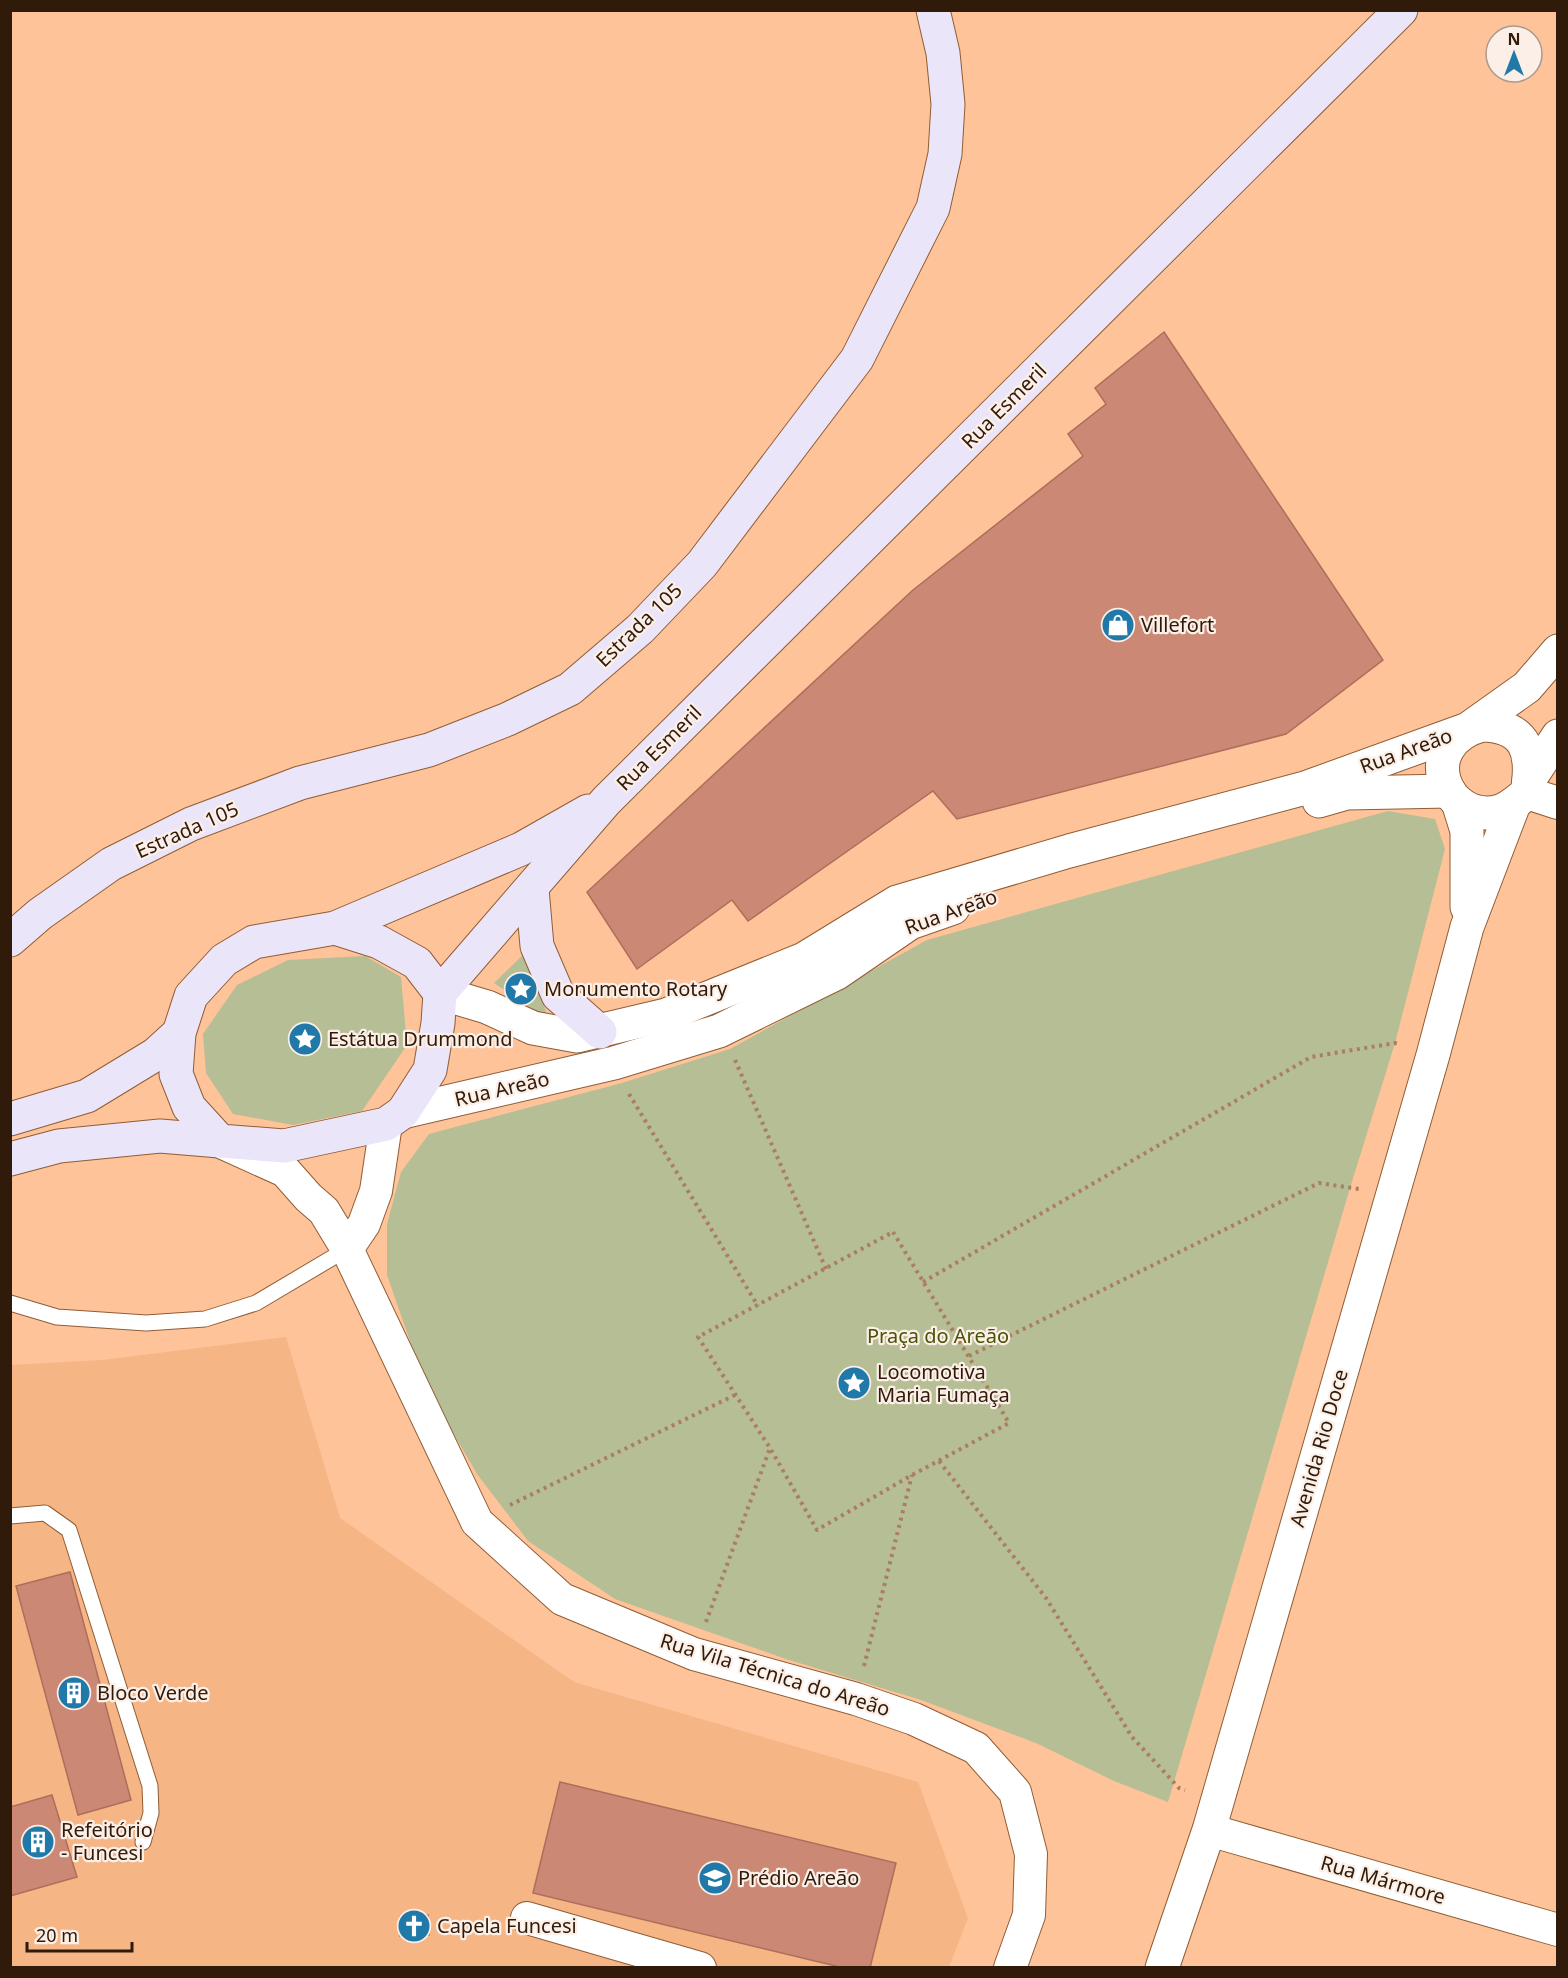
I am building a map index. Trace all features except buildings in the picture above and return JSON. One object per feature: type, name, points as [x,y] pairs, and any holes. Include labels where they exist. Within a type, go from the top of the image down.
[{"type":"main road","name":"Estrada 105","points":[[10,940],[40,914],[111,864],[191,824],[300,783],[429,750],[508,719],[570,688],[640,629],[702,564],[857,359],[933,208],[945,154],[948,104],[943,52],[933,10]]},
{"type":"main road","name":"Rua Esmeril","points":[[606,801],[1401,10]]},
{"type":"main road","points":[[10,1159],[59,1146],[160,1136],[285,1146],[394,1118],[430,1070],[438,1023],[440,993],[606,801]]},
{"type":"main road","points":[[220,1141],[189,1107],[176,1074],[179,1033],[191,996],[224,960],[254,942],[335,928],[521,849],[606,801]]},
{"type":"main road","points":[[532,889],[537,946],[558,995],[600,1032]]},
{"type":"main road","points":[[335,928],[379,942],[417,963],[440,993]]},
{"type":"main road","points":[[10,1119],[87,1096],[156,1054],[179,1033]]},
{"type":"street","points":[[1557,651],[1527,687],[1456,737],[1447,749],[1443,763],[1443,777],[1454,797],[1472,810],[1486,813],[1501,811],[1532,795],[1557,736]]},
{"type":"street","points":[[1468,729],[1482,725],[1496,725],[1510,730],[1521,740],[1528,752],[1531,766],[1532,795]]},
{"type":"street","name":"Rua Areão","points":[[440,993],[487,1007],[533,1028],[577,1036],[600,1032],[666,1015],[804,959],[897,902],[1069,851],[1305,789],[1468,729]]},
{"type":"street","name":"Rua Areão","points":[[394,1118],[614,1063],[719,1031],[837,973],[910,923],[984,898],[1347,793],[1454,797]]},
{"type":"street","name":"Avenida Rio Doce","points":[[1162,1968],[1212,1816],[1433,1054],[1467,927],[1532,795]]},
{"type":"street","name":"Avenida Rio Doce","points":[[1454,797],[1467,831],[1467,927]]},
{"type":"street","points":[[347,1249],[364,1224],[376,1191],[394,1118]]},
{"type":"street","name":"Rua Vila Técnica do Areão","points":[[220,1141],[285,1171],[324,1211],[347,1249],[477,1522],[562,1599],[694,1654],[856,1699],[914,1719],[976,1748],[1015,1792],[1031,1854],[1029,1915],[1010,1968]]},
{"type":"street","name":"Rua Mármore","points":[[1212,1816],[1557,1930]]},
{"type":"street","points":[[527,1918],[700,1968]]},
{"type":"lane","points":[[10,1303],[57,1317],[146,1323],[205,1319],[256,1303],[347,1249]]},
{"type":"lane","points":[[10,1516],[45,1514],[69,1530],[150,1786],[151,1813],[143,1842]]},
{"type":"path","points":[[719,1031],[730,1049],[825,1269]]},
{"type":"path","points":[[923,1282],[1311,1058],[1395,1044],[1433,1054]]},
{"type":"path","points":[[614,1063],[622,1083],[758,1306]]},
{"type":"path","points":[[969,1356],[1319,1183],[1392,1196]]},
{"type":"path","points":[[893,1232],[1009,1423],[912,1474],[817,1530],[770,1448],[698,1337],[825,1269],[893,1232]]},
{"type":"path","points":[[477,1522],[735,1395]]},
{"type":"path","points":[[694,1654],[770,1448]]},
{"type":"path","points":[[939,1461],[1046,1598],[1132,1737],[1179,1788],[1212,1816]]},
{"type":"path","points":[[856,1699],[912,1474]]},
{"type":"shaded area","points":[[286,1337],[340,1518],[574,1682],[918,1782],[968,1918],[949,1967],[11,1968],[11,1365],[103,1360]]},
{"type":"green space","name":"Praça do Areão","points":[[1388,811],[1435,819],[1445,849],[1395,1043],[1168,1802],[1114,1781],[1036,1743],[921,1700],[786,1659],[615,1599],[528,1541],[477,1474],[425,1384],[387,1275],[387,1224],[401,1172],[429,1134],[622,1083],[730,1049],[927,940]]},
{"type":"green space","name":"Monumento Rotary","points":[[526,952],[542,996],[548,1020],[494,983]]},
{"type":"green space","name":"Estátua Drummond","points":[[365,956],[401,977],[407,1045],[362,1111],[293,1125],[233,1114],[206,1073],[203,1034],[237,985],[288,960]]},
{"type":"place","name":"Villefort","points":[[1118,625]]},
{"type":"place","name":"Monumento Rotary","points":[[521,989]]},
{"type":"place","name":"Estátua Drummond","points":[[305,1039]]},
{"type":"place","name":"Locomotiva Maria Fumaça","points":[[854,1383]]},
{"type":"place","name":"Bloco Verde","points":[[74,1693]]},
{"type":"place","name":"Refeitório - Funcesi","points":[[38,1842]]},
{"type":"place","name":"Prédio Areão","points":[[715,1878]]},
{"type":"place","name":"Capela Funcesi","points":[[414,1926]]}]
